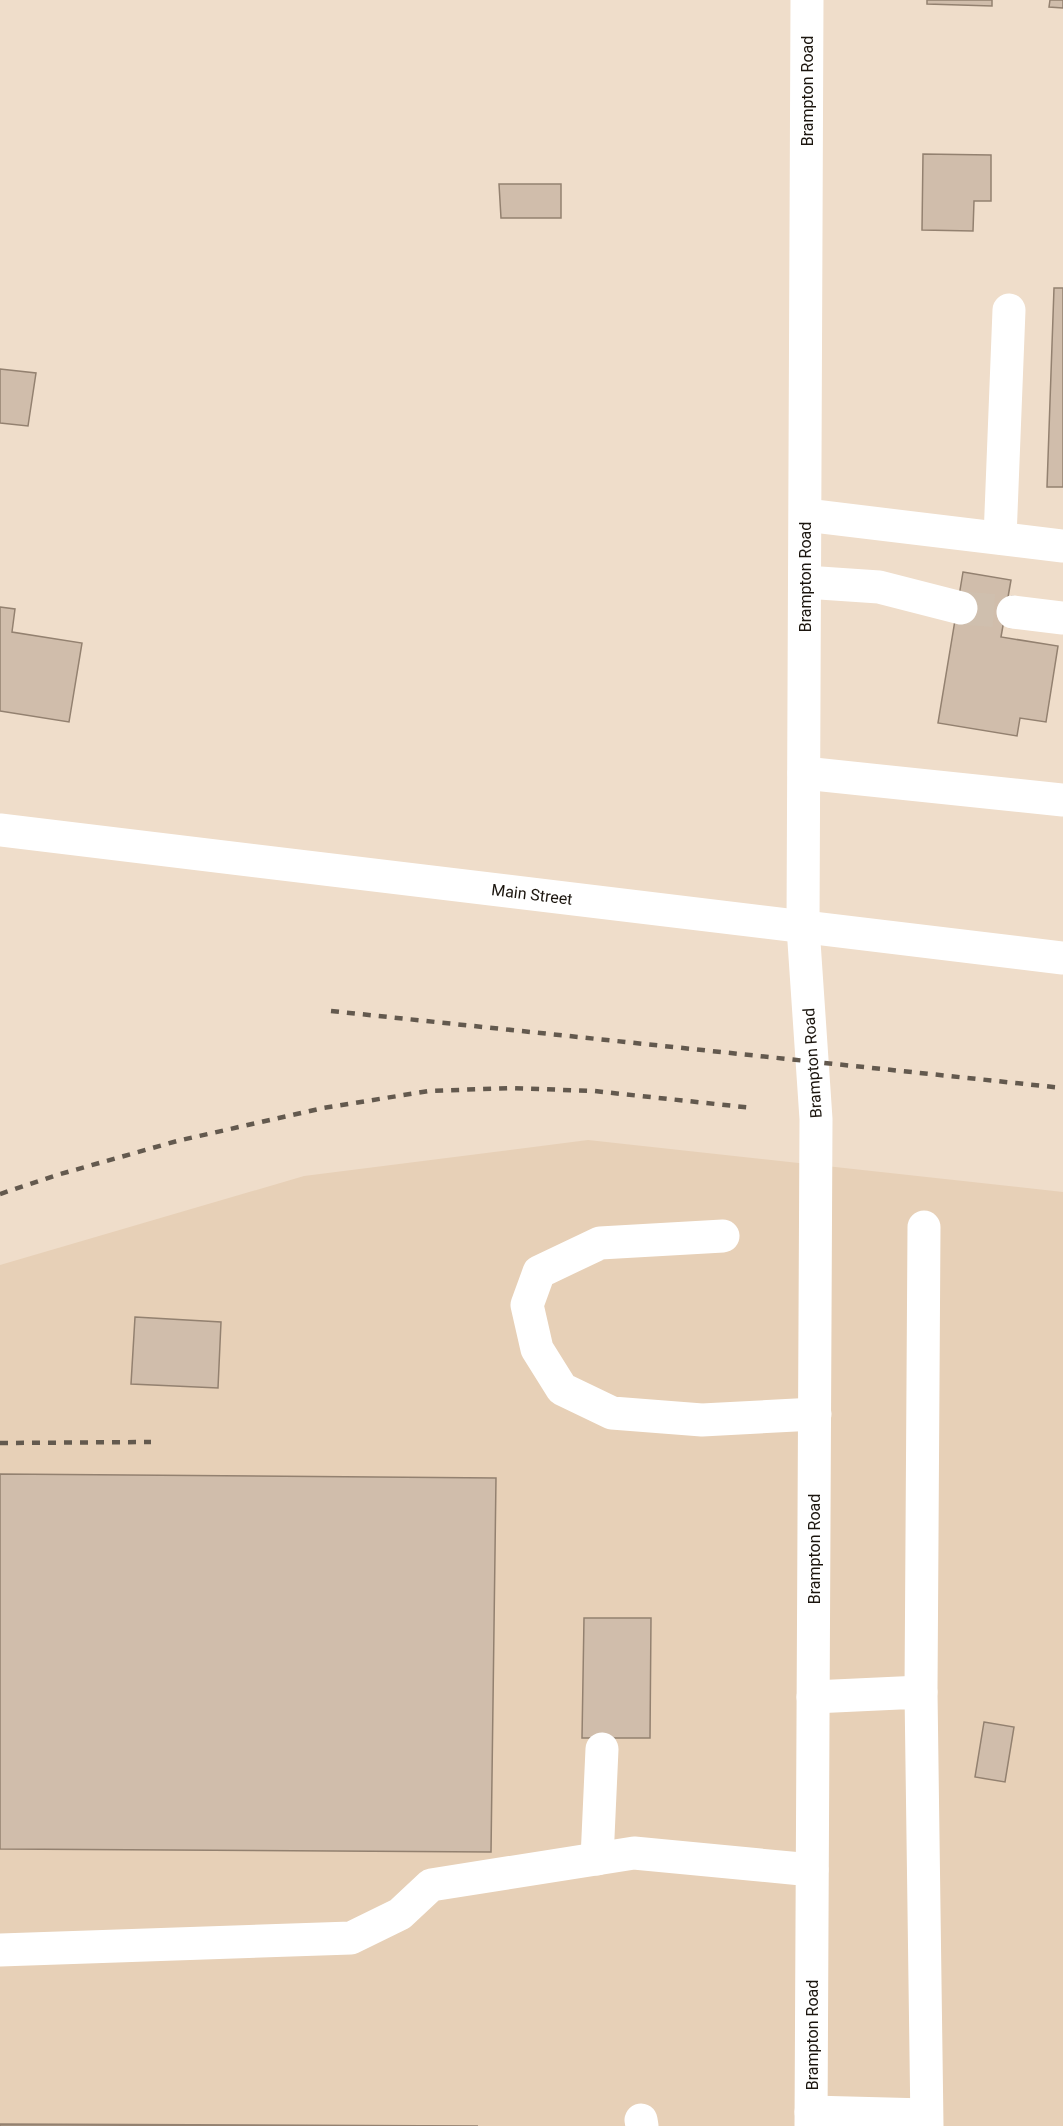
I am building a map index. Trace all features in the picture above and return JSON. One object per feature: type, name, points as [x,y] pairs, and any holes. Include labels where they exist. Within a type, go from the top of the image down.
[{"type":"main road","name":"Brampton Road","points":[[807,0],[803,927],[816,1119],[811,2119]]},
{"type":"main road","points":[[1000,538],[1008,310]]},
{"type":"main road","points":[[806,515],[1063,546]]},
{"type":"main road","points":[[805,582],[879,587],[961,608]]},
{"type":"main road","points":[[1013,612],[1063,618]]},
{"type":"main road","points":[[804,773],[1063,800]]},
{"type":"main road","name":"Main Street","points":[[0,830],[1063,958]]},
{"type":"main road","points":[[811,2119],[926,2120],[921,1692],[924,1227]]},
{"type":"main road","points":[[723,1236],[600,1243],[539,1272],[526,1305],[537,1348],[562,1389],[612,1413],[702,1420],[814,1414]]},
{"type":"main road","points":[[813,1697],[921,1692]]},
{"type":"main road","points":[[597,1859],[602,1749]]},
{"type":"main road","points":[[0,1950],[351,1938],[400,1914],[431,1885],[634,1853],[812,1870]]},
{"type":"shaded area","points":[[588,1140],[1063,1192],[1063,2126],[0,2126],[0,1265],[304,1176]]},
{"type":"building","points":[[927,0],[992,0],[992,6],[927,4]]},
{"type":"building","points":[[1050,0],[1063,0],[1063,8],[1049,7]]},
{"type":"building","points":[[923,154],[991,155],[991,201],[974,201],[973,231],[922,230]]},
{"type":"building","points":[[499,184],[561,184],[561,218],[501,218]]},
{"type":"building","points":[[1054,288],[1063,288],[1063,487],[1047,487]]},
{"type":"building","points":[[0,369],[36,373],[28,426],[0,423]]},
{"type":"building","points":[[963,572],[1011,580],[1001,637],[1058,646],[1046,722],[1020,718],[1017,736],[938,723]]},
{"type":"building","points":[[0,607],[15,609],[12,632],[82,643],[69,722],[0,711]]},
{"type":"building","points":[[135,1317],[221,1322],[218,1388],[131,1384]]},
{"type":"building","points":[[0,1474],[496,1478],[491,1852],[0,1849]]},
{"type":"building","points":[[584,1618],[651,1618],[650,1738],[582,1738]]},
{"type":"building","points":[[984,1722],[1014,1727],[1005,1782],[975,1777]]},
{"type":"building","points":[[0,2124],[478,2126],[0,2126]]},
{"type":"tunnel","points":[[961,608],[1013,612]]},
{"type":"railway","points":[[331,1011],[1063,1088]]},
{"type":"railway","points":[[0,1194],[57,1175],[177,1141],[323,1108],[429,1091],[511,1088],[594,1091],[753,1108]]},
{"type":"railway","points":[[0,1443],[151,1442]]}]
